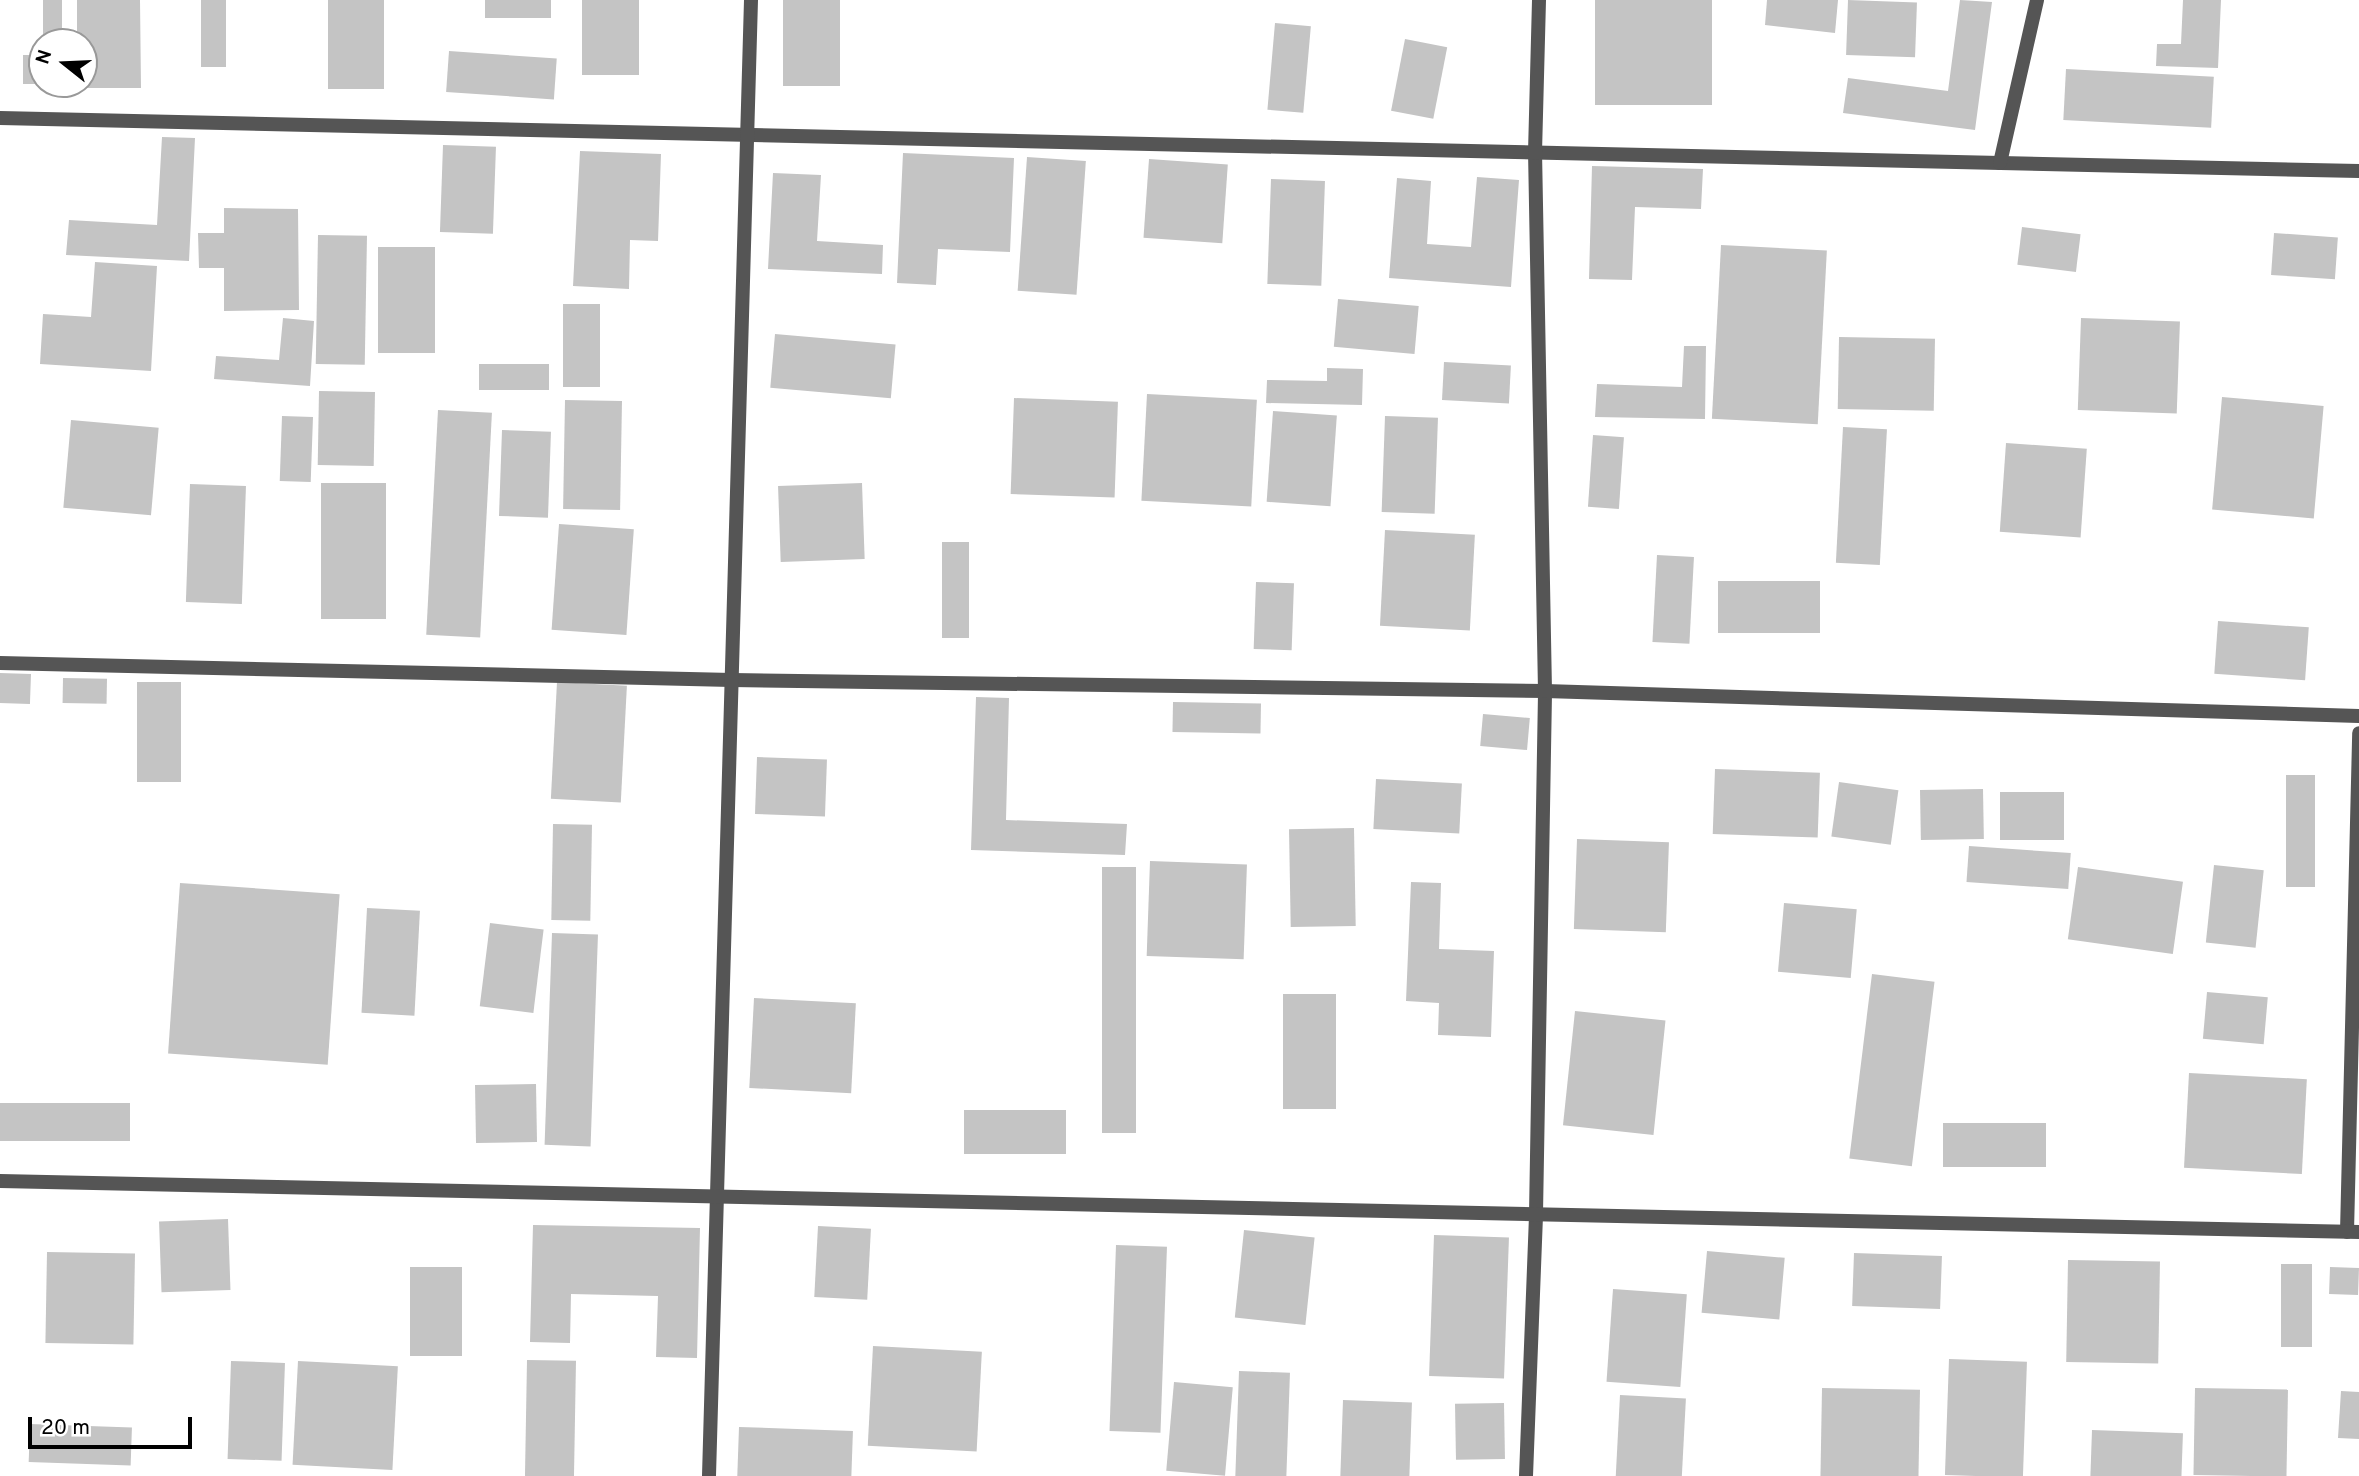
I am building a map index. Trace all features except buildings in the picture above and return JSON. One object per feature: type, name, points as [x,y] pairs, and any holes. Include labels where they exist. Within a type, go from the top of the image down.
[{"type":"street","points":[[709,1476],[751,0]]},
{"type":"street","points":[[1526,1476],[1536,1214],[1545,691],[1535,153],[1539,0]]},
{"type":"street","points":[[2000,163],[2037,0]]},
{"type":"street","points":[[0,118],[2359,171]]},
{"type":"street","points":[[0,663],[732,680],[1545,691],[2359,716]]},
{"type":"street","points":[[0,1181],[2353,1232],[2359,733]]}]
